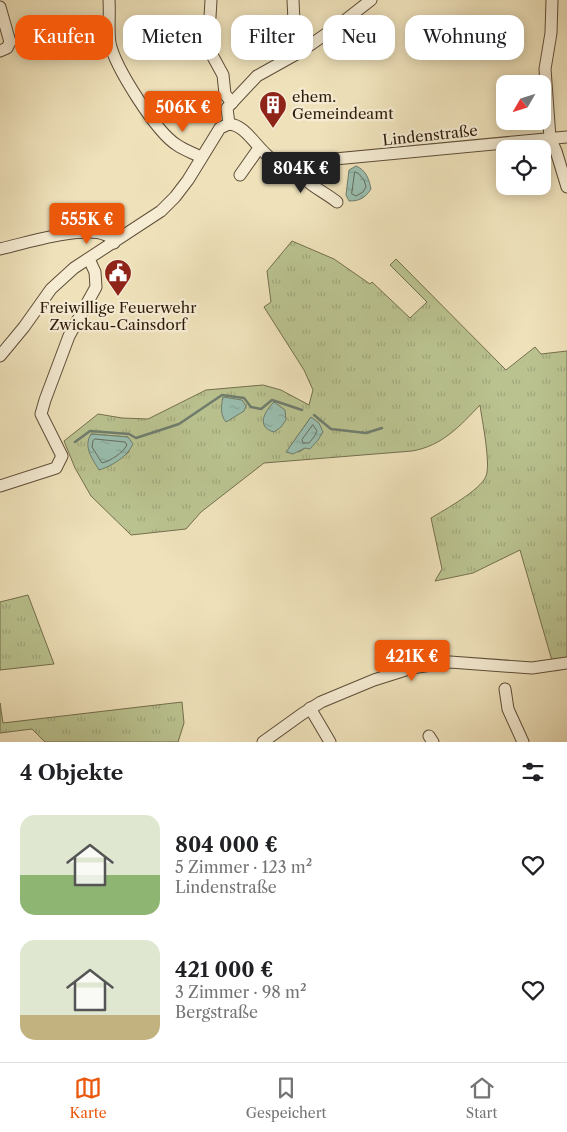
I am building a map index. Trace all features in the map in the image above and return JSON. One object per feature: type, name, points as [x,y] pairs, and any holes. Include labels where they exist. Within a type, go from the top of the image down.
[{"type":"street","points":[[109,0],[110,41],[114,58],[136,96],[155,122],[176,145],[201,157]]},
{"type":"street","points":[[211,0],[210,17],[204,36],[206,44],[223,74],[225,94],[232,103]]},
{"type":"street","points":[[293,0],[294,15]]},
{"type":"street","points":[[313,42],[371,0]]},
{"type":"street","points":[[552,0],[551,33],[545,69],[550,138],[567,187]]},
{"type":"street","points":[[0,7],[10,42],[7,48],[0,51]]},
{"type":"street","points":[[0,356],[24,327],[51,289],[74,268],[161,211],[175,197],[188,180],[220,128],[229,124],[228,108],[232,103],[257,76],[286,60]]},
{"type":"street","name":"Lindenstraße","points":[[229,124],[238,126],[259,148],[277,163],[295,164],[567,137]]},
{"type":"street","points":[[240,175],[259,148]]},
{"type":"street","points":[[295,164],[307,182],[337,202]]},
{"type":"street","points":[[0,249],[78,232],[93,231],[108,235],[114,243]]},
{"type":"street","points":[[0,486],[56,468],[62,456],[41,414],[44,400],[69,336],[96,287],[95,272],[89,259]]},
{"type":"street","points":[[263,742],[321,702],[374,680],[412,668],[450,662],[532,668],[567,662]]},
{"type":"street","points":[[505,689],[508,709],[523,742]]},
{"type":"street","points":[[310,708],[330,742]]},
{"type":"green space","points":[[292,241],[334,259],[370,284],[372,282],[410,318],[427,302],[390,265],[396,259],[506,370],[535,347],[541,354],[567,351],[567,668],[555,671],[520,550],[473,573],[435,581],[442,569],[431,518],[470,493],[486,476],[487,452],[480,405],[450,434],[432,445],[412,451],[264,463],[201,512],[186,529],[131,535],[91,496],[75,468],[64,441],[98,414],[122,418],[148,419],[206,390],[263,385],[281,390],[309,405],[313,390],[304,370],[264,307],[271,302],[267,271]],"holes":[[[311,417],[305,448],[299,452],[289,448]],[[91,434],[128,437],[129,452],[107,467]]]},
{"type":"green space","points":[[28,595],[54,664],[0,670],[0,602]]},
{"type":"green space","points":[[182,702],[184,723],[178,742],[45,742],[32,729],[0,733],[0,703],[3,723]]},
{"type":"water","points":[[356,166],[367,175],[371,189],[362,198],[349,201],[346,195],[349,170]]},
{"type":"water","points":[[223,397],[242,400],[246,406],[244,411],[226,422],[222,410]]},
{"type":"water","points":[[274,402],[285,410],[286,420],[274,432],[268,430],[263,423],[267,410]]},
{"type":"water","points":[[311,417],[319,423],[323,432],[318,440],[310,449],[305,448],[293,454],[286,452]]},
{"type":"water","points":[[91,434],[128,437],[133,444],[119,460],[99,470],[88,448]]},
{"type":"waterway","points":[[75,442],[90,431],[129,434],[136,438],[179,424],[222,395],[244,398],[251,407],[261,409],[272,400],[302,410]]},
{"type":"waterway","points":[[314,415],[331,429],[366,433],[382,428]]},
{"type":"place","name":"ehem. Gemeindeamt","points":[[273,129]]},
{"type":"place","name":"Freiwillige Feuerwehr Zwickau-Cainsdorf","points":[[118,297]]}]
